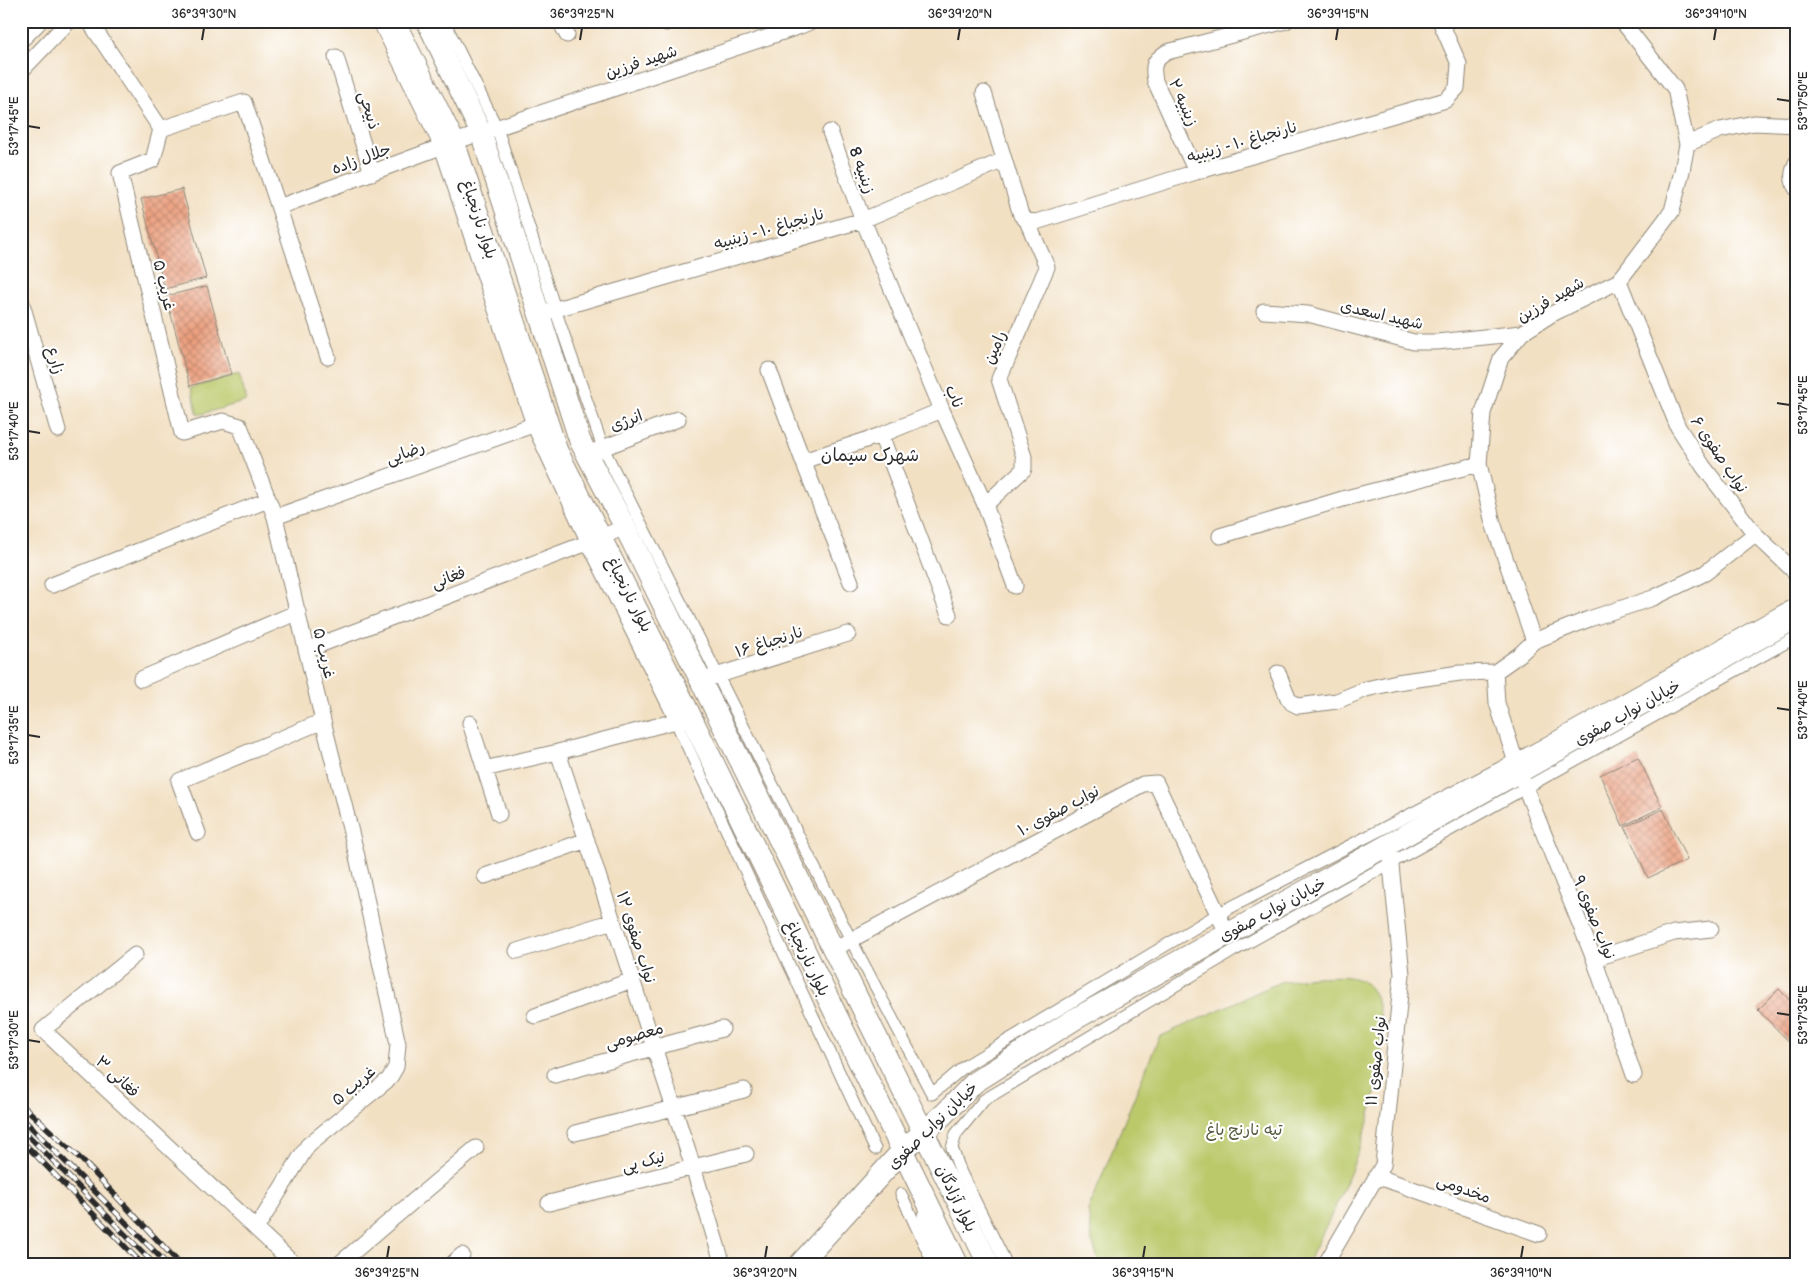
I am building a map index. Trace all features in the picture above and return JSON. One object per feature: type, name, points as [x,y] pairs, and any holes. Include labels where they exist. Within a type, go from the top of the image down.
[{"type":"main road","points":[[21,34],[34,21]]},
{"type":"main road","name":"بلوار نارنجباغ","points":[[394,21],[447,145],[540,423],[557,451],[594,540],[902,1151]]},
{"type":"main road","name":"بلوار نارنجباغ","points":[[427,21],[489,130],[547,311],[580,441],[595,451],[625,527],[709,678],[841,945],[923,1132]]},
{"type":"main road","name":"خیابان نواب صفوی","points":[[799,1265],[902,1151],[944,1114],[975,1082],[1075,1019],[1227,933],[1390,854],[1520,773],[1796,618]]},
{"type":"main road","name":"بلوار آزادگان","points":[[923,1132],[989,1265]]},
{"type":"main road","name":"بلوار آزادگان","points":[[902,1151],[910,1191],[958,1265]]},
{"type":"street","points":[[21,72],[69,21]]},
{"type":"street","points":[[378,21],[447,145]]},
{"type":"street","points":[[444,21],[489,130]]},
{"type":"street","name":"شهید فرزین","points":[[447,145],[812,21]]},
{"type":"street","name":"زینبیه ۲","points":[[1196,172],[1154,81],[1153,68],[1157,58],[1166,52],[1286,21]]},
{"type":"street","name":"نارنجباغ ۱۰ - زینبیه","points":[[1027,221],[1036,222],[1196,172],[1446,100],[1457,88],[1459,64],[1440,21]]},
{"type":"street","name":"شهید فرزین","points":[[1534,641],[1493,523],[1479,464],[1483,413],[1501,358],[1522,333],[1552,314],[1619,281],[1672,211],[1687,144],[1675,89],[1622,21]]},
{"type":"street","points":[[90,22],[161,129],[244,102],[328,357]]},
{"type":"street","name":"ذبیحی","points":[[336,57],[372,173]]},
{"type":"street","points":[[984,93],[1021,215],[1027,221]]},
{"type":"street","points":[[1687,144],[1720,130],[1754,123],[1796,125]]},
{"type":"street","name":"غریب ۵","points":[[161,129],[154,160],[120,173],[182,433],[224,421],[240,426],[275,517],[356,852],[398,1044],[396,1067],[389,1079],[308,1145],[256,1229]]},
{"type":"street","name":"زینبیه 8","points":[[830,132],[863,220]]},
{"type":"street","name":"جلال زاده","points":[[279,206],[447,145]]},
{"type":"street","name":"نارنجباغ ۱۰ - زینبیه","points":[[547,311],[863,220],[1004,160]]},
{"type":"street","points":[[1796,163],[1792,173],[1792,182],[1796,188]]},
{"type":"street","name":"ناب","points":[[863,220],[942,410],[984,505],[1015,586]]},
{"type":"street","name":"رامین","points":[[984,505],[1024,469],[1024,457],[999,378],[1047,267],[1027,221]]},
{"type":"street","name":"نواب صفوی ۶","points":[[1619,281],[1678,427],[1703,466],[1755,534],[1796,573]]},
{"type":"street","name":"زارع","points":[[21,300],[58,430]]},
{"type":"street","name":"شهید اسعدی","points":[[1264,311],[1308,314],[1414,342],[1437,342],[1522,333]]},
{"type":"street","points":[[769,370],[803,461],[852,582]]},
{"type":"street","points":[[803,461],[881,434],[942,410]]},
{"type":"street","name":"انرژی","points":[[595,451],[678,419]]},
{"type":"street","name":"رضایی","points":[[275,517],[540,423]]},
{"type":"street","points":[[881,434],[949,615]]},
{"type":"street","points":[[595,451],[709,678]]},
{"type":"street","points":[[1220,536],[1346,498],[1479,464]]},
{"type":"street","points":[[52,585],[268,500]]},
{"type":"street","name":"فغانی","points":[[306,650],[625,527]]},
{"type":"street","points":[[1278,673],[1288,698],[1298,706],[1337,701],[1366,689],[1397,682],[1460,673],[1495,672],[1534,641],[1589,619],[1653,598],[1705,573],[1755,534]]},
{"type":"street","points":[[1520,773],[1796,602]]},
{"type":"street","points":[[141,679],[298,612]]},
{"type":"street","name":"نارنجباغ ۱۶","points":[[709,678],[848,634]]},
{"type":"street","points":[[841,945],[932,1094],[964,1066],[1218,914],[1520,773],[1796,637]]},
{"type":"street","name":"نواب صفوی ۹","points":[[1495,672],[1497,703],[1520,773],[1594,959],[1634,1075]]},
{"type":"street","points":[[484,769],[684,719],[875,1149]]},
{"type":"street","points":[[198,832],[179,781],[323,721]]},
{"type":"street","points":[[470,723],[499,814]]},
{"type":"street","name":"نواب صفوی ۱۲","points":[[558,752],[723,1265]]},
{"type":"street","name":"نواب صفوی ۱۰","points":[[841,945],[1143,784],[1156,784],[1227,933]]},
{"type":"street","points":[[485,876],[587,840]]},
{"type":"street","points":[[1007,1265],[961,1173],[952,1148],[956,1134],[984,1100],[1233,951],[1390,854]]},
{"type":"street","name":"نواب صفوی ۱۱","points":[[1325,1265],[1383,1165],[1402,974],[1390,854]]},
{"type":"street","points":[[517,951],[613,921]]},
{"type":"street","points":[[1594,959],[1674,933],[1711,929]]},
{"type":"street","name":"فغانی ۳","points":[[135,955],[43,1030],[256,1229]]},
{"type":"street","points":[[535,1016],[632,980]]},
{"type":"street","name":"معصومی","points":[[555,1075],[722,1029]]},
{"type":"street","points":[[575,1133],[744,1090]]},
{"type":"street","points":[[338,1265],[476,1148]]},
{"type":"street","name":"نیک پی","points":[[549,1203],[746,1154]]},
{"type":"street","name":"مخدومی","points":[[1376,1176],[1539,1234]]},
{"type":"street","points":[[910,1191],[934,1265]]},
{"type":"street","points":[[910,1191],[920,1201],[941,1265]]},
{"type":"street","points":[[256,1229],[294,1265]]},
{"type":"green space","points":[[239,374],[247,401],[198,415],[191,388]]},
{"type":"green space","name":"تپه نارنج باغ","points":[[1314,977],[1348,977],[1355,978],[1366,984],[1378,1005],[1381,1038],[1378,1079],[1365,1131],[1349,1177],[1306,1265],[1100,1265],[1092,1241],[1088,1210],[1159,1037],[1280,982]]},
{"type":"building","points":[[182,189],[206,278],[165,289],[141,199]]},
{"type":"building","points":[[207,286],[231,374],[190,386],[166,296]]},
{"type":"building","points":[[1638,757],[1662,807],[1623,826],[1600,775]]},
{"type":"building","points":[[1663,809],[1687,860],[1648,878],[1625,827]]},
{"type":"building","points":[[1779,989],[1796,1007],[1796,1049],[1758,1010]]},
{"type":"railway","points":[[21,1104],[83,1161],[181,1265]]},
{"type":"railway","points":[[21,1117],[168,1265]]},
{"type":"railway","points":[[21,1128],[155,1265]]},
{"type":"railway","points":[[21,1140],[143,1265]]},
{"type":"district","name":"شهرک سیمان","points":[[870,455]]}]
